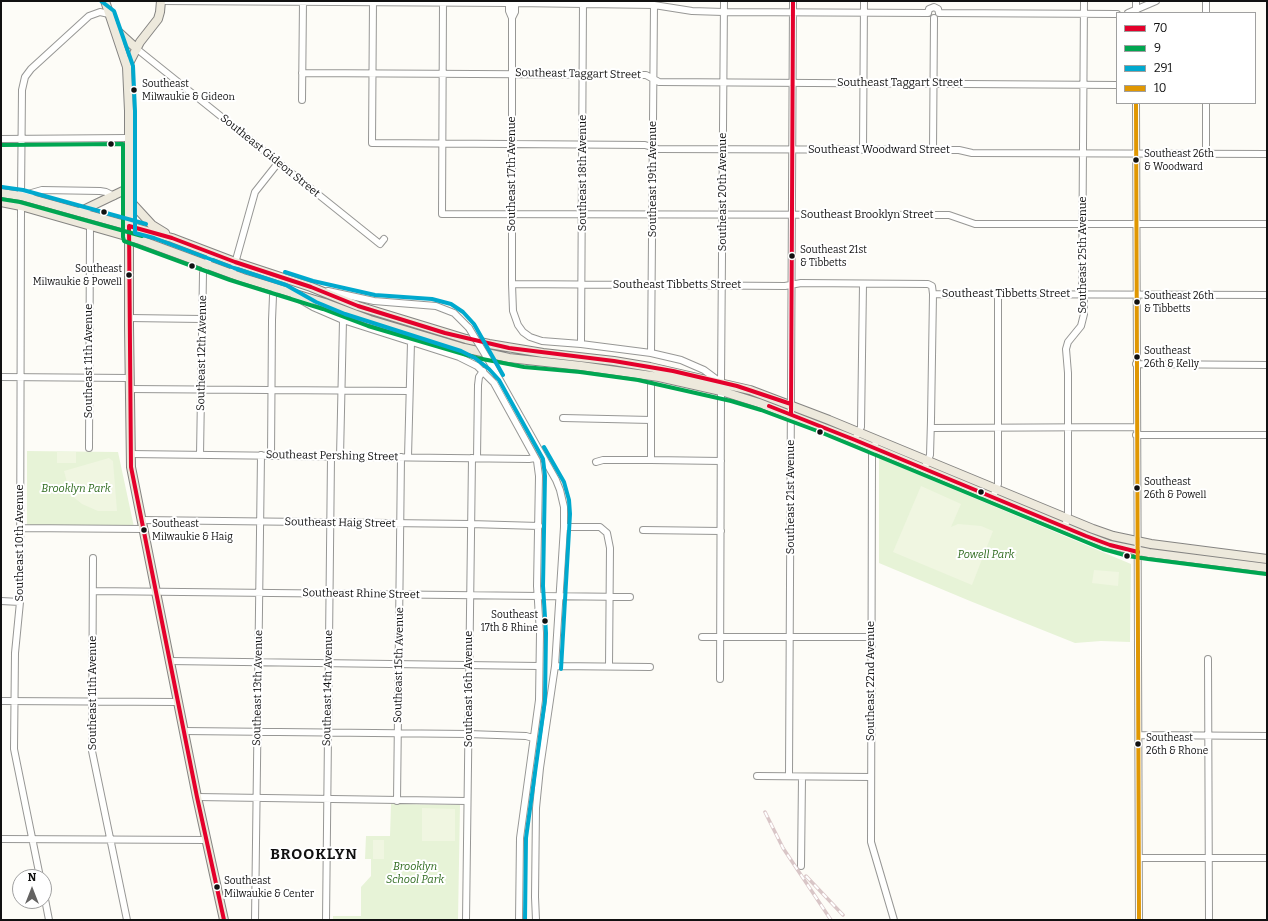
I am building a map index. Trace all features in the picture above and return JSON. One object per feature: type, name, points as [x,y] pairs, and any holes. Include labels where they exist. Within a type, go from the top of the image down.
[{"type":"main road","points":[[105,1],[127,67],[129,138],[129,389],[131,467],[169,661],[224,920]]},
{"type":"main road","points":[[127,67],[137,49],[158,19],[162,1]]},
{"type":"main road","points":[[113,28],[137,49]]},
{"type":"main road","points":[[79,212],[129,188]]},
{"type":"main road","points":[[1,193],[21,196],[172,238],[211,254],[311,287],[392,318],[472,340],[543,353],[614,361],[650,367],[721,382],[750,390],[791,404],[1104,533],[1138,542],[1267,559]]},
{"type":"main road","points":[[5,203],[21,196]]},
{"type":"main road","points":[[21,206],[31,199]]},
{"type":"main road","points":[[129,200],[152,225],[172,238]]},
{"type":"main road","points":[[5,203],[21,206],[152,244],[206,265],[382,324],[478,352],[525,361],[581,366],[639,374],[759,402],[855,440],[1065,528],[1110,545],[1138,552],[1267,568]]},
{"type":"street","points":[[162,1],[583,3],[654,5],[692,11],[723,12],[928,13],[929,16],[934,18]]},
{"type":"street","name":"Southeast 20th Avenue","points":[[721,382],[724,1]]},
{"type":"street","name":"Southeast 21st Avenue","points":[[789,776],[793,1]]},
{"type":"street","points":[[863,150],[864,1]]},
{"type":"street","name":"Southeast 25th Avenue","points":[[1065,528],[1068,519],[1068,373],[1066,349],[1068,342],[1083,322],[1084,301],[1082,294],[1082,224],[1084,1]]},
{"type":"street","points":[[1136,1],[1136,11],[1156,1]]},
{"type":"street","points":[[1206,1],[1206,12]]},
{"type":"street","points":[[302,100],[303,2]]},
{"type":"street","points":[[372,73],[373,2]]},
{"type":"street","points":[[442,144],[444,74],[443,2]]},
{"type":"street","name":"Southeast 17th Avenue","points":[[512,2],[509,11],[512,18],[513,74],[513,311],[520,329],[530,337],[542,341],[581,344]]},
{"type":"street","name":"Southeast 18th Avenue","points":[[581,344],[583,3]]},
{"type":"street","points":[[928,13],[929,9],[934,4],[939,12]]},
{"type":"street","name":"Southeast 19th Avenue","points":[[651,353],[654,5]]},
{"type":"street","points":[[109,14],[100,12],[89,16],[31,69],[24,81],[22,90],[21,196],[42,190],[100,191],[114,196]]},
{"type":"street","points":[[939,12],[1116,14]]},
{"type":"street","points":[[934,18],[938,16],[939,12]]},
{"type":"street","points":[[933,150],[934,18]]},
{"type":"street","name":"Southeast Gideon Street","points":[[137,49],[380,244],[384,239]]},
{"type":"street","name":"Southeast Taggart Street","points":[[302,73],[646,75],[658,82],[1116,85]]},
{"type":"street","name":"Southeast Woodward Street","points":[[372,73],[372,143],[646,145],[658,149],[959,150],[972,153],[1267,154]]},
{"type":"street","points":[[1136,104],[1136,435],[1138,542],[1139,920]]},
{"type":"street","points":[[1206,104],[1206,154]]},
{"type":"street","points":[[1,139],[129,138]]},
{"type":"street","name":"Southeast Brooklyn Street","points":[[442,144],[442,214],[949,215],[975,224],[1267,224]]},
{"type":"street","points":[[232,274],[256,192],[278,163]]},
{"type":"street","name":"Southeast 10th Avenue","points":[[21,206],[20,602],[15,653],[14,749],[38,869]]},
{"type":"street","name":"Southeast 11th Avenue","points":[[89,448],[90,226]]},
{"type":"street","name":"Southeast 12th Avenue","points":[[200,455],[203,272],[211,254]]},
{"type":"street","name":"Southeast Tibbetts Street","points":[[512,284],[928,284],[932,286],[933,294],[1267,295]]},
{"type":"street","points":[[855,440],[861,423],[863,284]]},
{"type":"street","points":[[311,287],[374,301],[436,306],[454,313],[469,328],[556,480],[563,500],[564,527],[555,666],[540,768],[536,808],[536,920]]},
{"type":"street","points":[[271,456],[273,296],[280,289],[313,307],[342,320],[466,360],[483,371],[494,383],[535,458],[539,470],[538,595],[540,633],[538,708],[520,838],[519,920]]},
{"type":"street","points":[[924,469],[930,455],[933,294]]},
{"type":"street","points":[[993,497],[996,489],[998,294]]},
{"type":"street","points":[[129,318],[202,319]]},
{"type":"street","points":[[340,457],[342,320]]},
{"type":"street","name":"Southeast 15th Avenue","points":[[397,801],[400,524],[411,342]]},
{"type":"street","points":[[581,344],[651,353],[681,360],[698,367],[721,382]]},
{"type":"street","points":[[1136,364],[1267,365]]},
{"type":"street","name":"Southeast 16th Avenue","points":[[466,920],[470,524],[478,385],[479,377],[483,371]]},
{"type":"street","points":[[1,377],[129,378]]},
{"type":"street","points":[[651,385],[651,460]]},
{"type":"street","points":[[129,389],[409,391]]},
{"type":"street","points":[[720,679],[721,392]]},
{"type":"street","points":[[563,418],[651,420]]},
{"type":"street","points":[[930,428],[1136,427]]},
{"type":"street","points":[[1136,435],[1267,435]]},
{"type":"street","name":"Southeast 22nd Avenue","points":[[877,439],[872,458],[871,842],[894,920]]},
{"type":"street","name":"Southeast Pershing Street","points":[[130,454],[535,458]]},
{"type":"street","name":"Southeast 13th Avenue","points":[[255,920],[260,456]]},
{"type":"street","name":"Southeast 14th Avenue","points":[[326,920],[331,457]]},
{"type":"street","points":[[596,462],[603,460],[721,461]]},
{"type":"street","name":"Southeast Haig Street","points":[[20,528],[260,522],[539,526]]},
{"type":"street","points":[[564,527],[600,527],[605,531],[610,548],[609,666]]},
{"type":"street","points":[[643,530],[721,531]]},
{"type":"street","name":"Southeast 11th Avenue","points":[[93,558],[92,751],[127,920]]},
{"type":"street","name":"Southeast Rhine Street","points":[[93,591],[469,594],[630,597]]},
{"type":"street","points":[[1,601],[20,602]]},
{"type":"street","points":[[702,637],[871,637]]},
{"type":"street","points":[[1208,659],[1209,920]]},
{"type":"street","points":[[169,661],[539,666]]},
{"type":"street","points":[[555,666],[650,667]]},
{"type":"street","points":[[1,701],[178,702]]},
{"type":"street","points":[[184,731],[468,734],[526,736],[533,738]]},
{"type":"street","points":[[1139,735],[1267,736]]},
{"type":"street","points":[[757,776],[871,777]]},
{"type":"street","points":[[801,866],[802,777]]},
{"type":"street","points":[[197,797],[467,801]]},
{"type":"street","points":[[1,839],[206,840]]},
{"type":"street","points":[[1139,858],[1267,858]]},
{"type":"street","points":[[47,909],[49,920]]},
{"type":"green space","name":"Brooklyn Park","points":[[27,451],[118,452],[134,527],[27,525]]},
{"type":"green space","points":[[57,452],[76,452],[76,463],[57,463]]},
{"type":"green space","points":[[109,458],[113,461],[117,511],[98,511],[82,504],[72,496],[64,471]]},
{"type":"green space","name":"Powell Park","points":[[879,458],[1131,564],[1130,642],[1101,641],[1075,643],[879,563]]},
{"type":"green space","points":[[921,486],[961,504],[951,527],[958,524],[981,526],[993,531],[972,585],[893,552]]},
{"type":"green space","points":[[1094,570],[1119,572],[1118,586],[1092,583]]},
{"type":"green space","name":"Brooklyn School Park","points":[[391,804],[460,805],[458,920],[333,920],[333,916],[361,916],[361,887],[371,876],[371,859],[365,859],[366,836],[390,836]]},
{"type":"green space","points":[[422,808],[455,809],[455,841],[422,841]]},
{"type":"green space","points":[[373,840],[384,840],[384,859],[373,859]]},
{"type":"railway","points":[[765,812],[783,848],[831,920]]},
{"type":"railway","points":[[806,876],[843,915]]},
{"type":"transit line","name":"291","points":[[101,1],[114,11],[133,66],[135,111],[135,233],[154,238],[234,268],[286,285],[316,302],[345,314],[461,351],[475,358],[489,369],[499,380],[543,459],[545,476],[543,586],[546,633],[545,700],[526,838],[525,920]]},
{"type":"transit line","name":"70","points":[[791,414],[793,1]]},
{"type":"transit line","name":"10","points":[[1136,104],[1139,920]]},
{"type":"transit line","name":"9","points":[[1,145],[123,144],[124,241],[230,280],[323,309],[368,326],[477,358],[524,367],[580,372],[638,380],[731,401],[761,410],[820,432],[1103,549],[1128,556],[1266,574]]},
{"type":"transit line","name":"291","points":[[2,187],[23,190],[146,224]]},
{"type":"transit line","name":"9","points":[[1,199],[20,202],[142,236]]},
{"type":"transit line","name":"70","points":[[224,920],[197,797],[131,467],[129,226],[172,238],[235,262],[311,287],[358,306],[445,333],[509,348],[614,361],[673,371],[737,386],[791,404]]},
{"type":"transit line","name":"291","points":[[285,272],[313,281],[375,295],[432,299],[451,304],[463,312],[474,324],[503,375]]},
{"type":"transit line","name":"70","points":[[769,406],[1086,536],[1110,545],[1138,552]]},
{"type":"transit line","name":"291","points":[[544,447],[564,482],[569,500],[570,514],[561,669]]},
{"type":"place","name":"Southeast Milwaukie & Gideon","points":[[134,90]]},
{"type":"place","name":"Southeast 26th & Woodward","points":[[1136,160]]},
{"type":"place","name":"Southeast 21st & Tibbetts","points":[[792,256]]},
{"type":"place","name":"Southeast Milwaukie & Powell","points":[[129,275]]},
{"type":"place","name":"Southeast 26th & Tibbetts","points":[[1137,302]]},
{"type":"place","name":"Southeast 26th & Kelly","points":[[1137,357]]},
{"type":"place","name":"Southeast 26th & Powell","points":[[1137,488]]},
{"type":"place","name":"Southeast Milwaukie & Haig","points":[[144,530]]},
{"type":"place","name":"Southeast 17th & Rhine","points":[[545,621]]},
{"type":"place","name":"Southeast 26th & Rhone","points":[[1138,744]]},
{"type":"place","name":"Southeast Milwaukie & Center","points":[[217,887]]},
{"type":"district","name":"BROOKLYN","points":[[314,855]]}]
